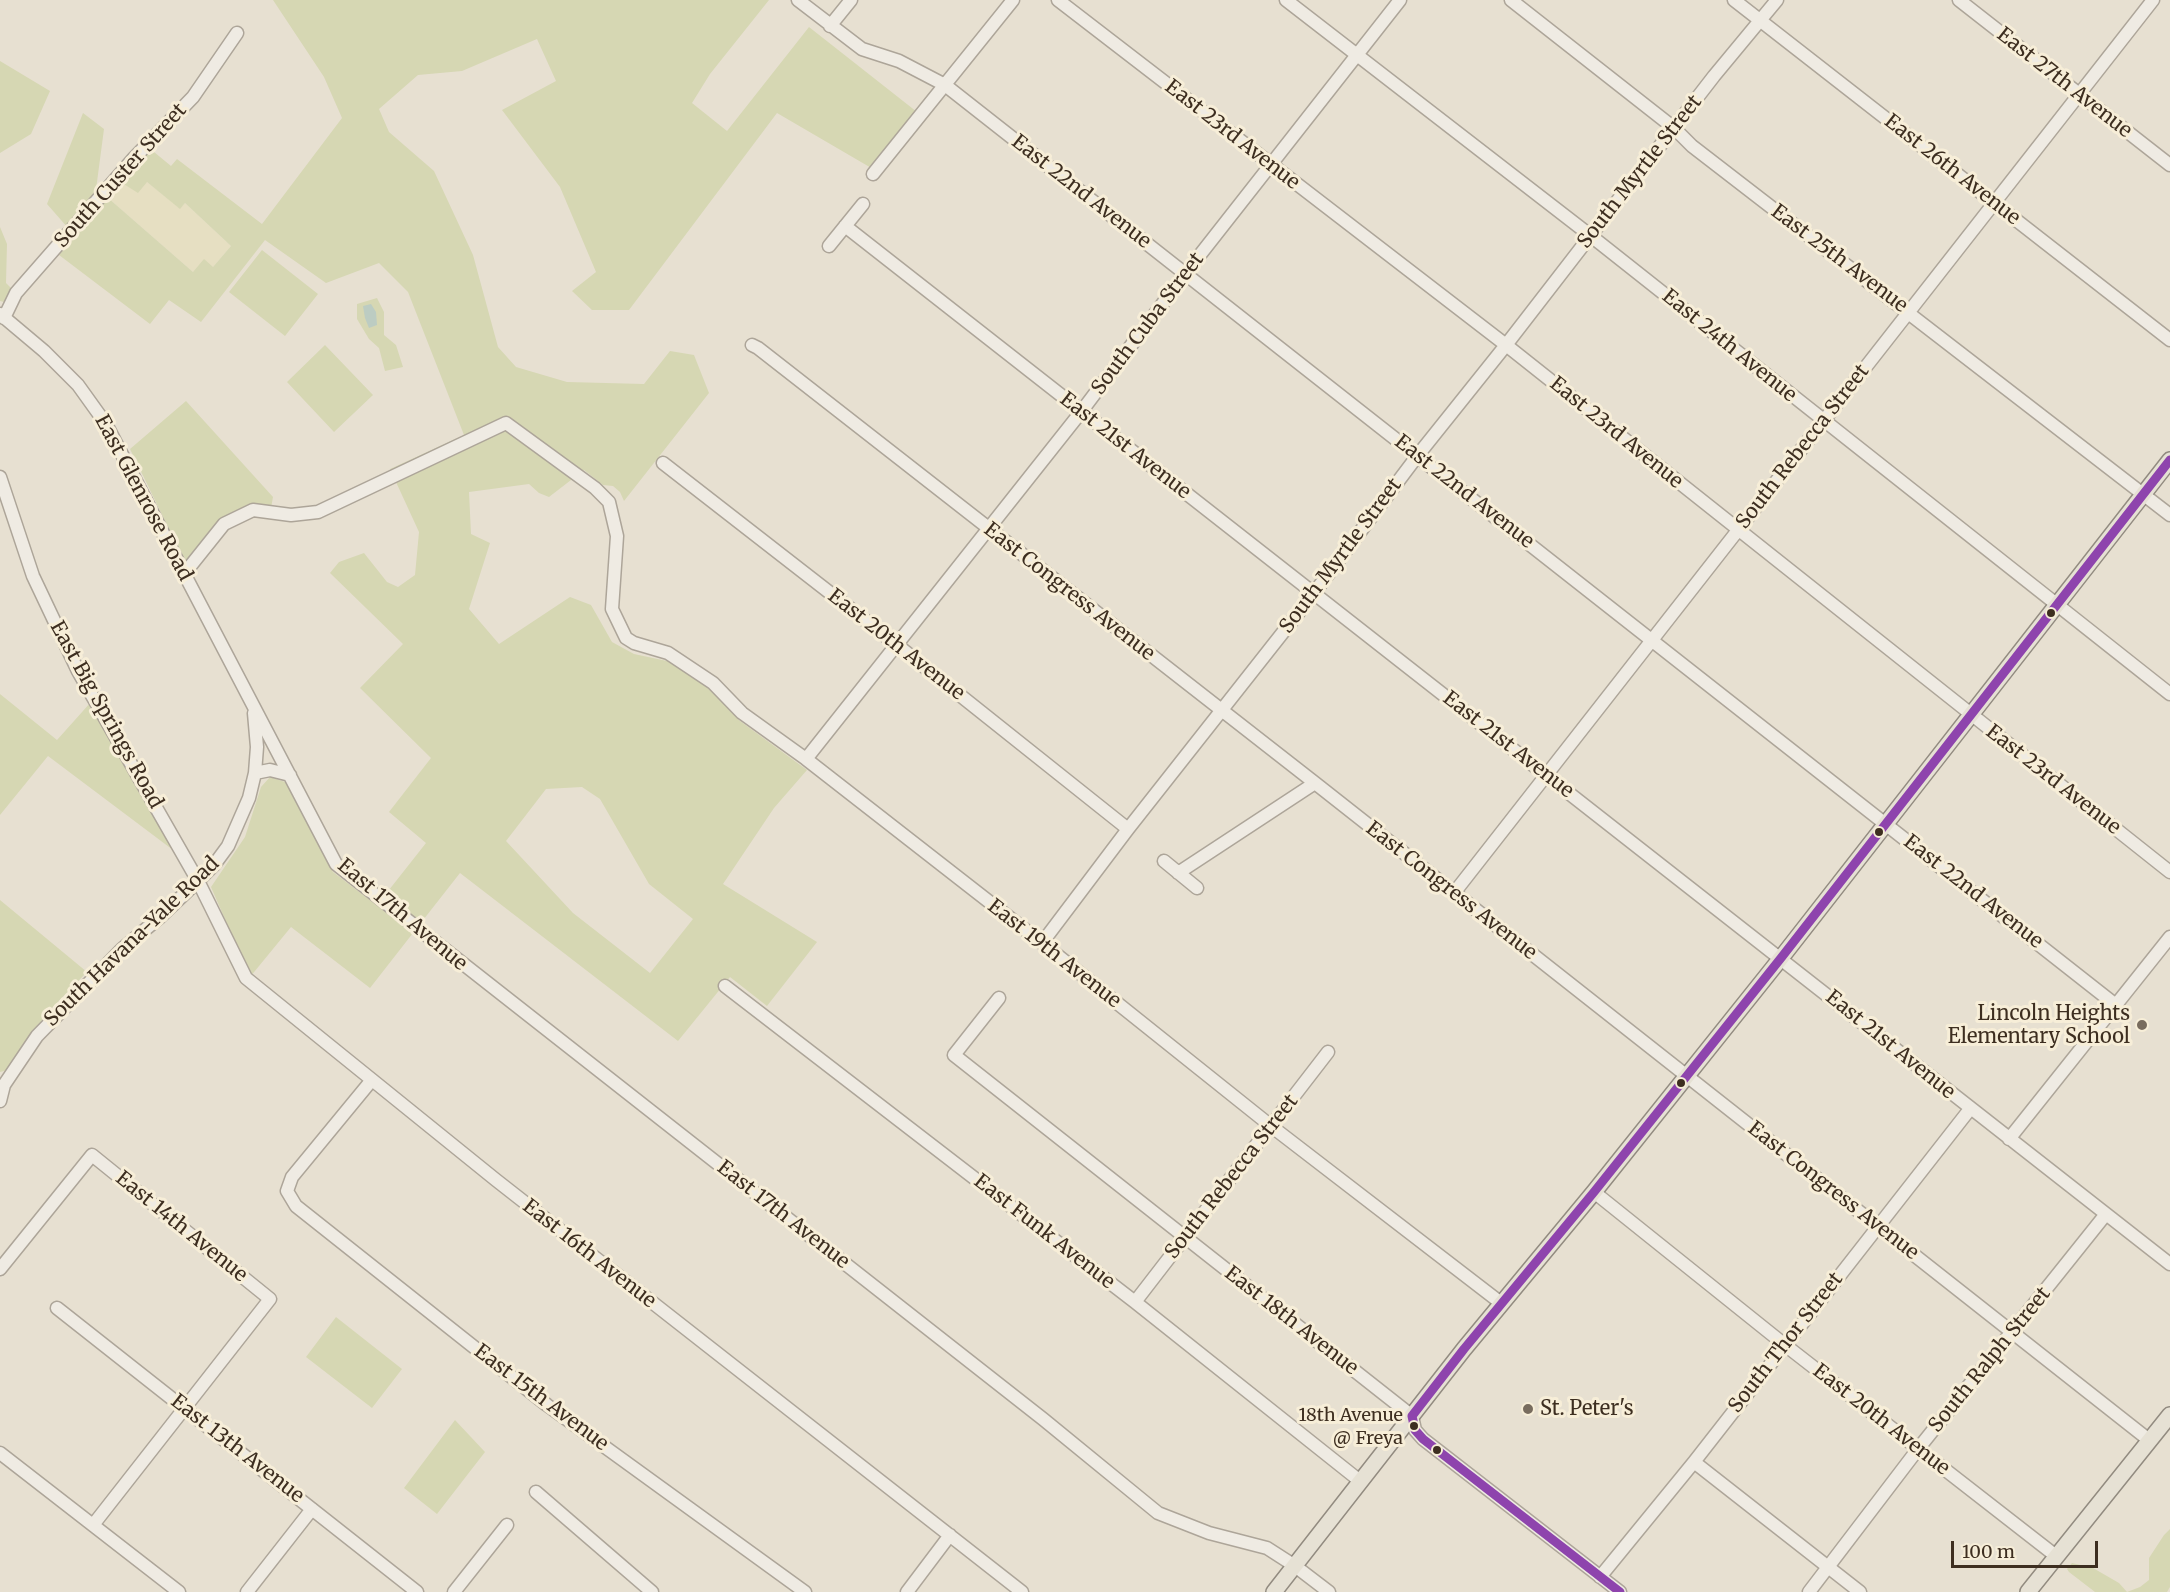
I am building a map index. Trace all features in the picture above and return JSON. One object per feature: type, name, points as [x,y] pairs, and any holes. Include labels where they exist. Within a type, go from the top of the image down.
[{"type":"main road","points":[[1274,1592],[1501,1303],[1594,1192],[1781,958],[2170,459]]},
{"type":"main road","points":[[2028,1592],[2170,1415]]},
{"type":"street","name":"East 22nd Avenue","points":[[798,0],[862,49],[899,61],[945,85],[2117,1006]]},
{"type":"street","points":[[830,26],[851,0]]},
{"type":"street","points":[[873,174],[1013,0]]},
{"type":"street","name":"East 23rd Avenue","points":[[1058,0],[1506,345],[2170,872]]},
{"type":"street","name":"East 24th Avenue","points":[[1286,0],[1591,236],[2170,694]]},
{"type":"street","name":"South Cuba Street","points":[[806,759],[1081,412],[1185,274],[1400,0]]},
{"type":"street","name":"East 25th Avenue","points":[[1511,0],[1674,129],[1692,146],[2170,515]]},
{"type":"street","name":"East 26th Avenue","points":[[1734,0],[2170,340]]},
{"type":"street","name":"South Myrtle Street","points":[[1042,943],[1128,829],[1314,593],[1418,455],[1777,0]]},
{"type":"street","name":"East 27th Avenue","points":[[1959,0],[2170,165]]},
{"type":"street","name":"South Rebecca Street","points":[[1454,893],[2153,0]]},
{"type":"street","name":"South Custer Street","points":[[2,316],[16,293],[134,158],[193,97],[237,33]]},
{"type":"street","points":[[829,246],[863,204]]},
{"type":"street","name":"East 21st Avenue","points":[[845,226],[2170,1264]]},
{"type":"street","name":"East Glenrose Road","points":[[2,316],[44,351],[78,385],[106,424],[253,706]]},
{"type":"street","name":"East Congress Avenue","points":[[752,345],[1315,783],[2149,1440]]},
{"type":"street","name":"East 19th Avenue","points":[[184,574],[224,524],[253,510],[291,515],[318,512],[506,423],[596,488],[609,502],[617,536],[612,609],[626,638],[633,643],[668,653],[713,683],[742,713],[806,759],[1271,1126],[1501,1303]]},
{"type":"street","name":"East 20th Avenue","points":[[663,463],[1128,829]]},
{"type":"street","name":"East Big Springs Road","points":[[0,477],[33,576],[78,671],[198,881]]},
{"type":"street","name":"South Havana-Yale Road","points":[[0,1101],[2,1084],[32,1041],[122,949],[198,881],[228,846],[249,798],[255,773],[256,730],[253,706]]},
{"type":"street","name":"East 17th Avenue","points":[[253,706],[336,864],[1043,1419],[1158,1513],[1209,1533],[1267,1548],[1329,1592]]},
{"type":"street","points":[[255,773],[270,770],[290,775]]},
{"type":"street","points":[[1178,873],[1315,783]]},
{"type":"street","points":[[1164,861],[1197,888]]},
{"type":"street","name":"East 16th Avenue","points":[[198,881],[246,978],[371,1081],[633,1289],[1022,1592]]},
{"type":"street","points":[[2009,1139],[2170,937]]},
{"type":"street","name":"East Funk Avenue","points":[[725,987],[1135,1302],[1360,1481]]},
{"type":"street","name":"East 18th Avenue","points":[[999,998],[954,1055],[1412,1416],[1415,1430],[1424,1439],[1620,1592]]},
{"type":"street","name":"South Rebecca Street","points":[[1135,1302],[1328,1052]]},
{"type":"street","name":"East 15th Avenue","points":[[371,1081],[292,1177],[287,1191],[296,1206],[547,1405],[805,1592]]},
{"type":"street","name":"South Thor Street","points":[[1600,1577],[1694,1462],[1970,1109]]},
{"type":"street","name":"East 14th Avenue","points":[[0,1269],[92,1155],[270,1299],[185,1408]]},
{"type":"street","name":"East 20th Avenue","points":[[1594,1192],[1785,1345],[2056,1556]]},
{"type":"street","name":"South Ralph Street","points":[[1809,1592],[1918,1449],[2106,1214]]},
{"type":"street","name":"East 13th Avenue","points":[[57,1308],[417,1592]]},
{"type":"street","points":[[93,1525],[185,1408]]},
{"type":"street","points":[[0,1453],[179,1592]]},
{"type":"street","points":[[1694,1462],[1860,1592]]},
{"type":"street","points":[[536,1492],[652,1592]]},
{"type":"street","points":[[247,1592],[312,1509]]},
{"type":"street","points":[[454,1592],[507,1525]]},
{"type":"street","points":[[907,1592],[950,1535]]},
{"type":"shaded area","points":[[119,181],[147,182],[180,208],[185,203],[231,246],[213,267],[193,272],[107,197]]},
{"type":"shaded area","points":[[371,304],[376,312],[377,325],[369,328],[363,306]]},
{"type":"green space","points":[[273,0],[769,0],[710,74],[692,103],[727,131],[809,27],[917,112],[873,169],[777,113],[629,310],[592,310],[572,291],[596,272],[560,187],[502,110],[556,81],[537,39],[462,71],[418,75],[379,109],[389,132],[434,171],[473,255],[498,347],[516,367],[567,382],[644,384],[670,351],[694,355],[709,393],[624,501],[620,492],[613,486],[603,485],[584,470],[549,497],[539,493],[529,484],[469,492],[471,534],[490,543],[469,609],[499,644],[570,597],[591,605],[612,642],[634,654],[667,661],[700,679],[740,721],[807,770],[774,808],[723,884],[817,942],[767,1006],[730,977],[678,1041],[460,873],[420,924],[385,895],[426,843],[389,812],[431,758],[360,688],[403,644],[330,573],[339,562],[364,553],[387,582],[398,587],[415,575],[419,532],[390,469],[464,435],[408,292],[379,263],[326,283],[265,240],[201,322],[169,300],[150,324],[59,255],[107,197],[193,272],[204,259],[213,267],[231,246],[185,203],[180,209],[147,182],[138,193],[119,181],[148,147],[171,166],[177,159],[262,224],[342,118],[324,77]],"holes":[[[582,787],[600,799],[649,884],[693,919],[650,973],[573,913],[506,841],[546,789]]]},
{"type":"green space","points":[[0,61],[50,91],[31,134],[0,153]]},
{"type":"green space","points":[[83,113],[104,129],[95,197],[68,228],[47,204]]},
{"type":"green space","points":[[0,227],[7,244],[6,283],[14,291],[4,302],[0,301]]},
{"type":"green space","points":[[262,250],[318,294],[285,336],[229,292]]},
{"type":"green space","points":[[377,298],[384,312],[384,335],[396,345],[403,367],[385,371],[379,348],[369,339],[357,319],[357,304]]},
{"type":"green space","points":[[325,345],[373,395],[334,432],[287,382]]},
{"type":"green space","points":[[186,401],[273,497],[271,508],[253,506],[227,516],[186,564],[130,449]]},
{"type":"green space","points":[[0,694],[57,740],[91,702],[173,850],[48,756],[0,815]]},
{"type":"green space","points":[[270,777],[288,783],[333,872],[413,933],[370,988],[291,927],[250,977],[211,887],[245,837],[261,787]]},
{"type":"green space","points":[[0,900],[87,972],[48,1012],[8,1070],[0,1072]]},
{"type":"green space","points":[[336,1317],[402,1369],[372,1408],[306,1357]]},
{"type":"green space","points":[[455,1420],[485,1452],[437,1514],[404,1488]]},
{"type":"green space","points":[[2170,1529],[2170,1587],[2167,1592],[2127,1592],[2140,1587],[2149,1580],[2149,1558]]},
{"type":"green space","points":[[2072,1563],[2093,1568],[2119,1583],[2127,1592],[2095,1592],[2067,1569]]},
{"type":"transit line","points":[[1412,1416],[1781,958],[2170,460]]},
{"type":"transit line","points":[[1412,1416],[1415,1430],[1423,1439],[1620,1592]]},
{"type":"place","name":"Lincoln Heights Elementary School","points":[[2142,1025]]},
{"type":"place","name":"St. Peter's","points":[[1528,1409]]},
{"type":"place","name":"18th Avenue @ Freya","points":[[1414,1426]]}]
